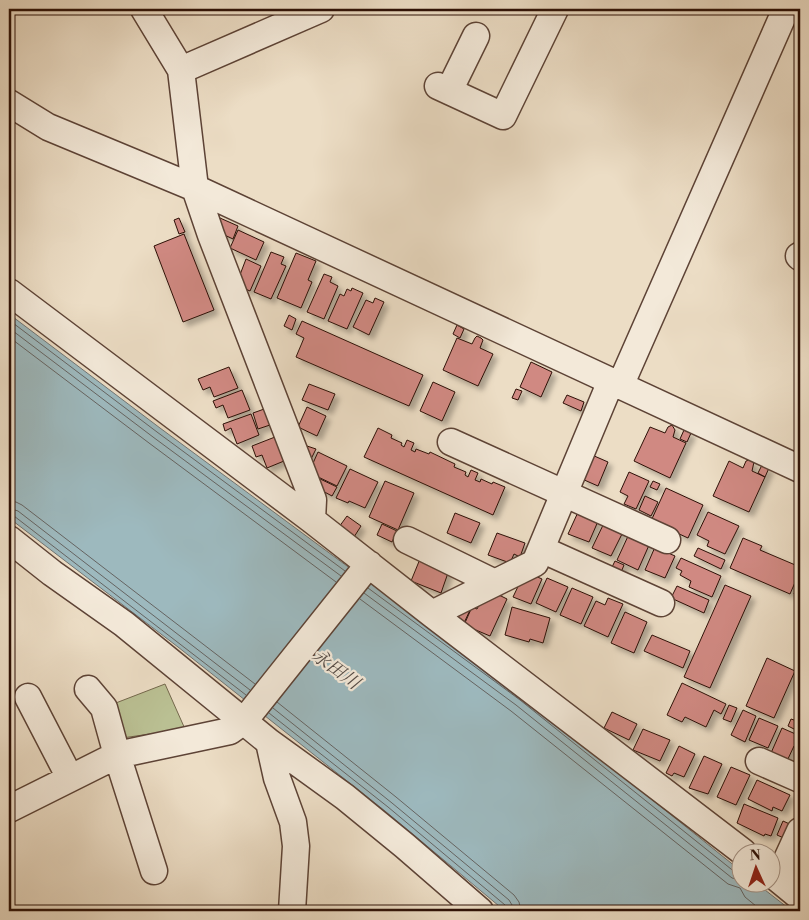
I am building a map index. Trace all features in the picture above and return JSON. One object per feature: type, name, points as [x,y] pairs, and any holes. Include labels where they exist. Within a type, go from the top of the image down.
[{"type":"street","points":[[144,9],[181,70],[195,188],[210,234],[313,500],[312,520]]},
{"type":"street","points":[[181,70],[321,9]]},
{"type":"street","points":[[476,36],[444,89],[503,116],[555,9]]},
{"type":"street","points":[[432,614],[535,563],[564,494],[786,9]]},
{"type":"street","points":[[9,103],[48,127],[195,188],[800,469]]},
{"type":"street","points":[[9,292],[312,520],[367,567],[432,614],[732,844]]},
{"type":"street","points":[[452,442],[667,540]]},
{"type":"street","points":[[9,539],[247,718],[269,742],[345,797],[405,846],[460,903],[480,911]]},
{"type":"street","points":[[407,540],[495,583]]},
{"type":"street","points":[[541,548],[661,603]]},
{"type":"street","points":[[9,810],[117,755],[230,731],[247,718],[367,567]]},
{"type":"street","points":[[88,689],[104,708],[154,871]]},
{"type":"street","points":[[28,697],[70,778]]},
{"type":"street","points":[[269,742],[277,778],[293,822],[296,846],[292,911]]},
{"type":"street","points":[[759,761],[800,779]]},
{"type":"street","points":[[782,864],[800,831]]},
{"type":"street","points":[[782,883],[800,897]]},
{"type":"green space","points":[[165,684],[185,729],[115,739],[108,706]]},
{"type":"water","name":"永田川","points":[[9,314],[523,696],[732,864],[732,892],[768,892],[792,911],[505,911],[385,811],[178,647],[9,518]]},
{"type":"building","points":[[179,218],[185,232],[179,234],[174,220]]},
{"type":"building","points":[[220,218],[238,226],[233,239],[218,232],[217,227]]},
{"type":"building","points":[[238,230],[264,242],[256,260],[230,248]]},
{"type":"building","points":[[184,234],[214,310],[183,322],[154,246]]},
{"type":"building","points":[[271,252],[284,257],[281,264],[286,266],[271,299],[254,292]]},
{"type":"building","points":[[296,253],[316,261],[308,280],[312,282],[301,308],[277,298]]},
{"type":"building","points":[[246,259],[261,266],[250,291],[241,287],[238,280]]},
{"type":"building","points":[[324,274],[332,277],[330,282],[338,286],[324,319],[307,312]]},
{"type":"building","points":[[352,288],[363,293],[347,329],[328,321],[340,294],[344,296],[347,289],[351,291]]},
{"type":"building","points":[[375,298],[384,302],[369,335],[353,327],[366,300],[373,303]]},
{"type":"building","points":[[289,315],[296,319],[292,330],[284,326]]},
{"type":"building","points":[[302,321],[423,375],[409,406],[296,357],[304,338],[296,334]]},
{"type":"building","points":[[457,325],[464,329],[460,338],[453,334]]},
{"type":"building","points":[[477,336],[483,340],[480,348],[493,354],[478,386],[443,370],[457,338],[472,344]]},
{"type":"building","points":[[531,362],[552,372],[541,397],[520,387]]},
{"type":"building","points":[[229,367],[238,388],[214,397],[210,387],[203,390],[198,379]]},
{"type":"building","points":[[433,382],[455,392],[442,421],[420,411]]},
{"type":"building","points":[[309,384],[335,394],[328,410],[302,400]]},
{"type":"building","points":[[516,389],[522,391],[518,400],[512,398]]},
{"type":"building","points":[[242,390],[250,410],[228,418],[223,405],[216,408],[213,401]]},
{"type":"building","points":[[567,395],[584,402],[581,411],[563,403]]},
{"type":"building","points":[[307,407],[326,416],[317,436],[298,427]]},
{"type":"building","points":[[267,408],[273,424],[258,429],[253,413]]},
{"type":"building","points":[[251,414],[259,435],[237,444],[231,428],[225,431],[223,424]]},
{"type":"building","points":[[672,425],[675,430],[673,437],[686,443],[670,478],[634,461],[650,427],[665,433],[668,427]]},
{"type":"building","points":[[378,428],[392,435],[391,438],[402,443],[401,445],[404,447],[407,440],[414,443],[411,450],[415,452],[416,449],[429,454],[430,452],[455,464],[454,467],[466,472],[465,475],[468,477],[471,470],[478,473],[475,480],[480,482],[481,479],[505,487],[493,515],[364,457]]},
{"type":"building","points":[[684,430],[691,433],[687,442],[680,439]]},
{"type":"building","points":[[275,437],[284,461],[267,468],[262,455],[256,457],[252,446]]},
{"type":"building","points":[[301,444],[316,449],[309,463]]},
{"type":"building","points":[[318,452],[347,466],[337,486],[314,475],[310,470]]},
{"type":"building","points":[[592,455],[608,462],[598,486],[582,479]]},
{"type":"building","points":[[729,461],[743,468],[746,461],[754,462],[752,471],[765,477],[749,512],[713,496]]},
{"type":"building","points":[[762,465],[769,468],[765,477],[758,473]]},
{"type":"building","points":[[350,469],[378,482],[365,508],[336,498]]},
{"type":"building","points":[[629,472],[649,481],[636,509],[624,504],[628,496],[620,492]]},
{"type":"building","points":[[316,477],[337,487],[332,496],[317,488]]},
{"type":"building","points":[[385,481],[414,493],[398,530],[369,517]]},
{"type":"building","points":[[653,481],[660,484],[657,490],[650,487]]},
{"type":"building","points":[[666,488],[703,505],[688,538],[651,521]]},
{"type":"building","points":[[645,496],[658,502],[651,516],[639,510]]},
{"type":"building","points":[[579,510],[599,519],[589,542],[568,534]]},
{"type":"building","points":[[708,512],[739,526],[725,554],[707,546],[709,541],[697,535]]},
{"type":"building","points":[[455,513],[480,523],[471,543],[447,533]]},
{"type":"building","points":[[347,516],[361,526],[354,537],[339,527]]},
{"type":"building","points":[[605,521],[624,530],[611,556],[592,548]]},
{"type":"building","points":[[382,524],[397,531],[392,542],[377,535]]},
{"type":"building","points":[[497,533],[525,543],[520,557],[514,554],[510,563],[488,555]]},
{"type":"building","points":[[629,534],[650,543],[638,570],[617,560]]},
{"type":"building","points":[[743,538],[762,546],[760,550],[800,567],[790,594],[730,568]]},
{"type":"building","points":[[655,547],[675,556],[665,578],[645,570]]},
{"type":"building","points":[[698,548],[725,560],[721,569],[694,556]]},
{"type":"building","points":[[681,558],[721,576],[712,597],[689,587],[691,581],[680,575],[682,571],[676,568]]},
{"type":"building","points":[[420,559],[449,570],[441,593],[411,581]]},
{"type":"building","points":[[615,561],[624,565],[620,575],[610,571]]},
{"type":"building","points":[[531,574],[542,579],[531,604],[513,597],[523,576]]},
{"type":"building","points":[[547,578],[568,587],[556,612],[536,603]]},
{"type":"building","points":[[800,581],[800,596],[794,594]]},
{"type":"building","points":[[725,585],[751,596],[710,688],[684,677]]},
{"type":"building","points":[[677,586],[709,600],[704,613],[671,598]]},
{"type":"building","points":[[572,588],[593,597],[581,624],[560,615]]},
{"type":"building","points":[[491,591],[507,599],[490,636],[464,625],[472,607],[477,609],[484,595]]},
{"type":"building","points":[[608,598],[623,604],[608,637],[584,626],[596,601],[605,605]]},
{"type":"building","points":[[461,603],[471,608],[464,623],[454,618]]},
{"type":"building","points":[[512,607],[550,618],[543,643],[530,639],[529,642],[505,635]]},
{"type":"building","points":[[625,612],[647,622],[634,653],[611,643]]},
{"type":"building","points":[[652,635],[690,651],[683,668],[644,651]]},
{"type":"building","points":[[767,658],[795,671],[774,718],[746,706]]},
{"type":"building","points":[[682,683],[726,704],[721,714],[714,710],[706,727],[685,717],[682,722],[667,715]]},
{"type":"building","points":[[729,705],[737,708],[731,722],[723,719]]},
{"type":"building","points":[[743,710],[756,716],[745,742],[731,735]]},
{"type":"building","points":[[612,712],[637,724],[629,740],[604,728]]},
{"type":"building","points":[[759,718],[778,726],[768,748],[749,740]]},
{"type":"building","points":[[791,719],[800,722],[800,732],[788,726]]},
{"type":"building","points":[[782,728],[800,736],[800,749],[794,746],[787,761],[771,753]]},
{"type":"building","points":[[643,729],[670,740],[660,761],[633,750]]},
{"type":"building","points":[[679,746],[695,754],[684,777],[674,773],[672,776],[666,773]]},
{"type":"building","points":[[704,756],[722,764],[708,794],[689,788]]},
{"type":"building","points":[[731,767],[750,775],[736,805],[717,797]]},
{"type":"building","points":[[757,780],[790,795],[782,811],[773,807],[772,811],[748,799]]},
{"type":"building","points":[[744,804],[778,818],[771,836],[765,834],[764,836],[737,823]]},
{"type":"building","points":[[783,821],[794,826],[788,840],[777,835]]}]
